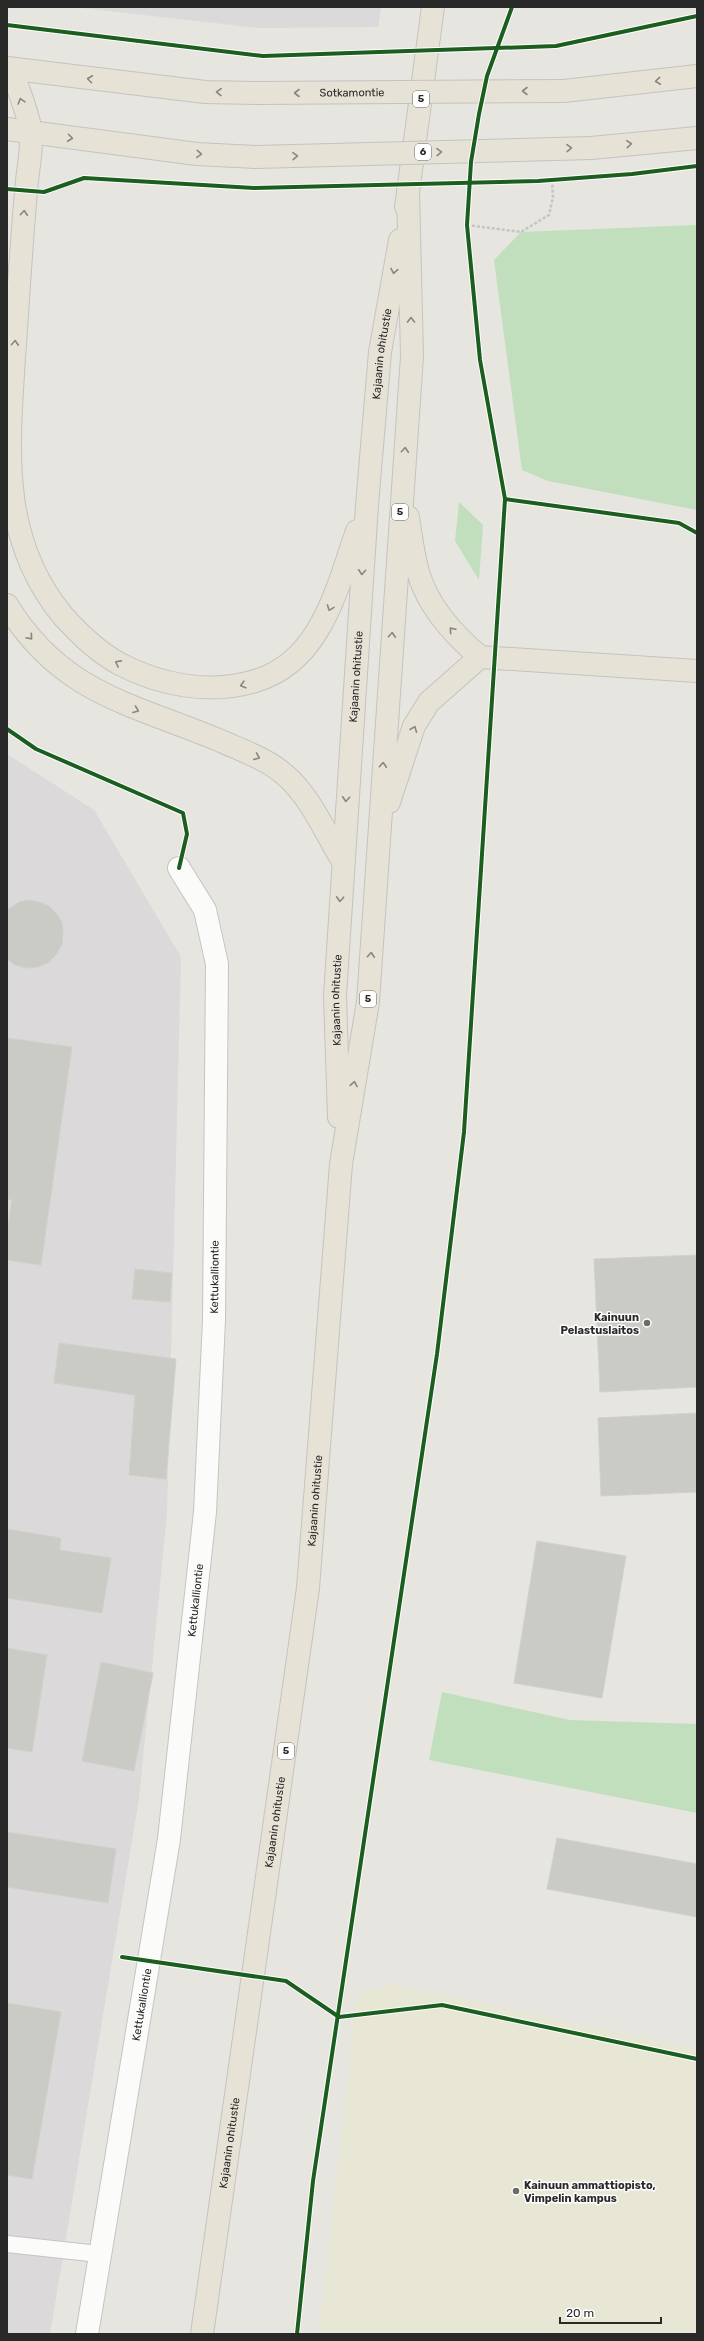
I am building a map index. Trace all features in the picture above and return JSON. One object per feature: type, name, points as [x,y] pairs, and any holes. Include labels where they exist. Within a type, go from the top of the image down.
[{"type":"highway","name":"Kajaanin ohitustie","points":[[341,1164],[335,996],[342,860],[367,505],[380,352],[408,192],[433,7]]},
{"type":"highway","name":"Sotkamontie","points":[[8,71],[205,92],[258,93],[564,91],[697,76]]},
{"type":"highway","points":[[8,71],[31,133],[10,424],[8,487],[18,544],[27,568],[53,606],[104,655],[150,676],[208,689],[233,688],[260,680],[280,671],[312,641],[326,618],[367,505]]},
{"type":"highway","name":"6","points":[[7,129],[197,154],[256,157],[591,148],[697,138]]},
{"type":"highway","name":"Kajaanin ohitustie","points":[[202,2334],[308,1588],[341,1164],[368,1002],[402,485],[412,356],[408,192]]},
{"type":"highway","points":[[402,485],[418,574],[430,600],[444,621],[460,640],[483,657],[697,671]]},
{"type":"highway","points":[[7,605],[18,624],[37,645],[61,667],[95,691],[118,703],[195,730],[264,759],[284,773],[302,792],[342,860]]},
{"type":"highway","points":[[379,832],[414,726],[429,702],[483,657]]},
{"type":"street","name":"Kettukalliontie","points":[[87,2334],[99,2254],[169,1840],[205,1512],[214,1320],[217,964],[205,910],[179,868]]},
{"type":"lane","points":[[7,2244],[99,2254]]},
{"type":"path","points":[[467,225],[521,232],[550,215],[553,197],[552,179]]},
{"type":"path","points":[[545,180],[560,179]]},
{"type":"path","points":[[468,217],[468,233]]},
{"type":"shaded area","points":[[73,7],[381,7],[378,27],[259,28]]},
{"type":"shaded area","points":[[7,754],[94,810],[181,957],[167,1514],[139,1799],[50,2334],[7,2334]]},
{"type":"shaded area","name":"Kainuun ammattiopisto, Vimpelin kampus","points":[[395,1984],[697,2049],[697,2334],[318,2334],[358,1993]]},
{"type":"green space","points":[[697,225],[697,510],[548,481],[522,470],[494,260],[521,232]]},
{"type":"green space","points":[[459,502],[483,525],[479,580],[455,541]]},
{"type":"green space","points":[[442,1692],[570,1720],[697,1724],[697,1813],[429,1760]]},
{"type":"building","points":[[29,900],[49,906],[57,914],[62,923],[63,933],[62,944],[57,954],[49,962],[38,967],[26,968],[15,965],[7,959],[7,910],[19,902]]},
{"type":"building","points":[[7,1038],[72,1047],[41,1265],[7,1260],[7,1232],[12,1200],[7,1199]]},
{"type":"building","name":"Kainuun Pelastuslaitos","points":[[697,1255],[697,1387],[600,1392],[594,1259]]},
{"type":"building","points":[[135,1269],[172,1273],[170,1302],[132,1299]]},
{"type":"building","points":[[59,1343],[176,1359],[166,1479],[129,1475],[135,1395],[54,1383]]},
{"type":"building","points":[[697,1413],[697,1492],[601,1496],[598,1418]]},
{"type":"building","points":[[7,1529],[61,1538],[60,1550],[111,1558],[102,1613],[7,1598]]},
{"type":"building","points":[[537,1541],[626,1556],[602,1698],[514,1683]]},
{"type":"building","points":[[7,1648],[47,1655],[32,1752],[7,1748]]},
{"type":"building","points":[[101,1662],[153,1673],[134,1771],[82,1761]]},
{"type":"building","points":[[7,1832],[116,1849],[108,1903],[7,1887]]},
{"type":"building","points":[[557,1838],[697,1864],[697,1917],[547,1889]]},
{"type":"building","points":[[7,2003],[61,2012],[32,2179],[7,2175]]},
{"type":"cycle path","points":[[297,2334],[313,2181],[437,1354],[464,1132],[505,499],[480,360],[467,225],[471,162],[479,114],[487,76],[512,7]]},
{"type":"cycle path","points":[[7,25],[263,56],[556,46],[697,16]]},
{"type":"cycle path","points":[[7,189],[44,192],[84,178],[254,188],[538,181],[632,174],[697,166]]},
{"type":"cycle path","points":[[505,499],[679,523],[697,533]]},
{"type":"cycle path","points":[[7,729],[36,749],[183,813],[187,834],[179,868]]},
{"type":"cycle path","points":[[122,1957],[286,1981],[339,2017],[442,2005],[697,2059]]},
{"type":"place","name":"Kainuun Pelastuslaitos","points":[[647,1323]]},
{"type":"place","name":"Kainuun ammattiopisto, Vimpelin kampus","points":[[516,2191]]}]
